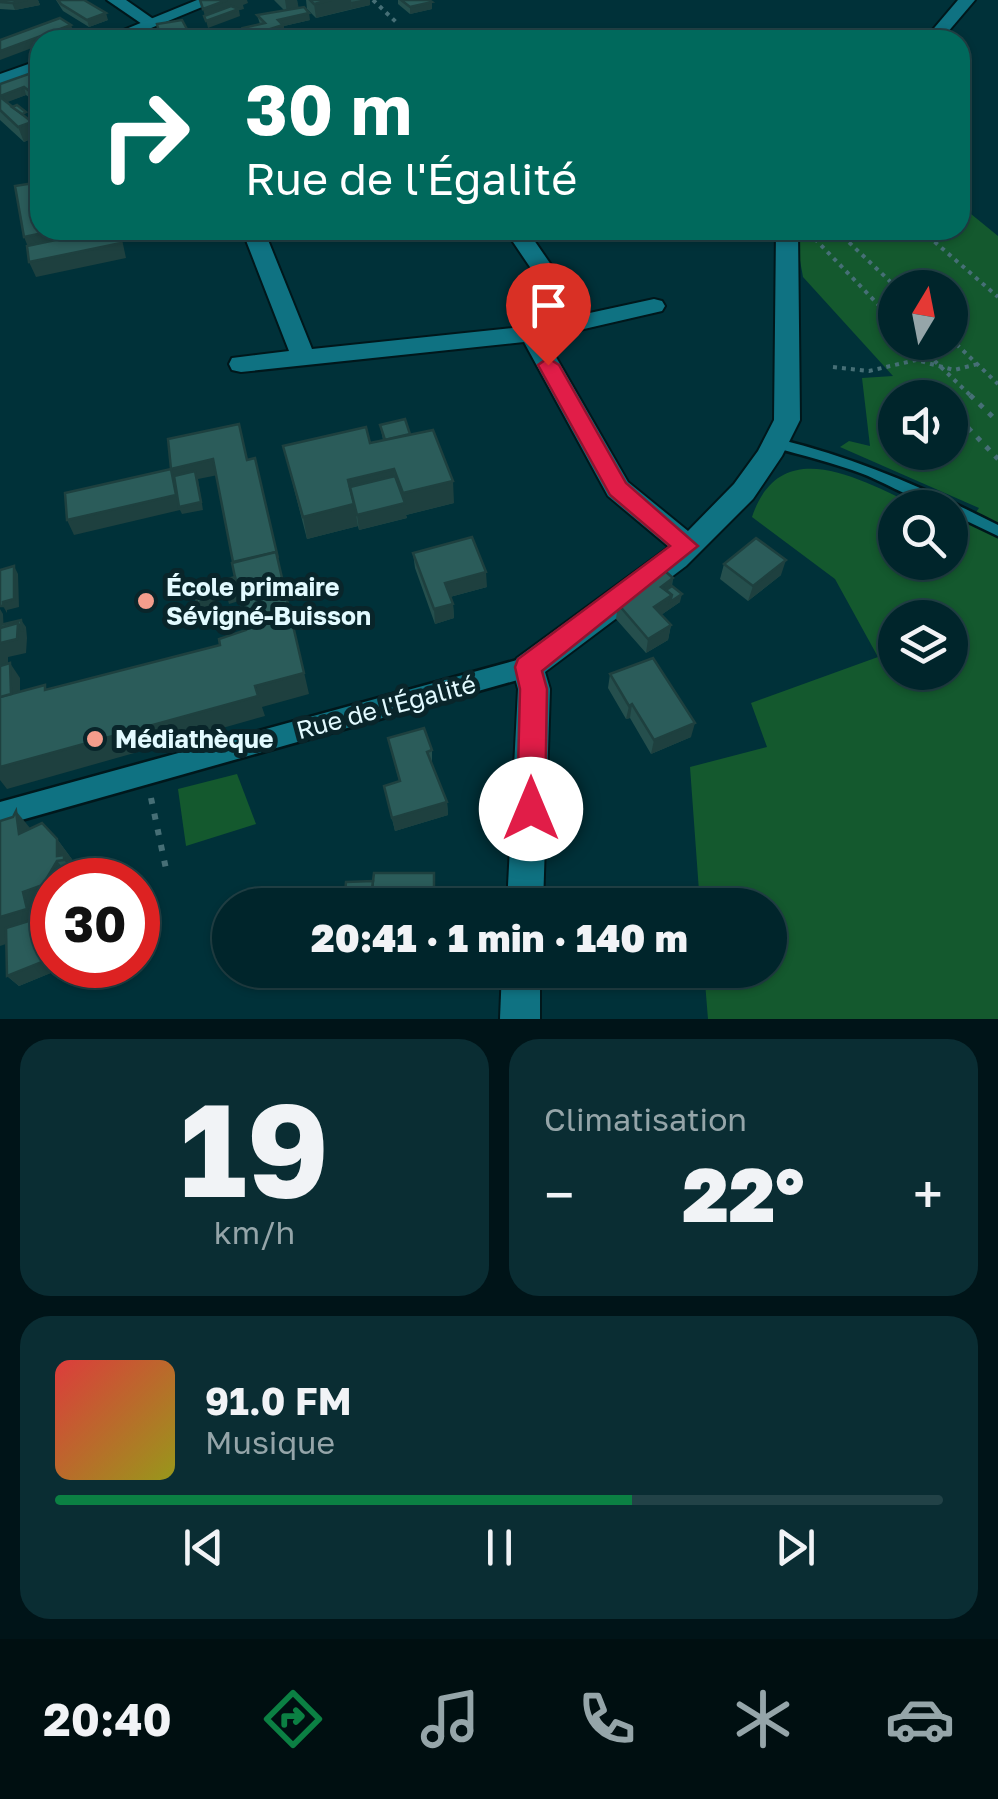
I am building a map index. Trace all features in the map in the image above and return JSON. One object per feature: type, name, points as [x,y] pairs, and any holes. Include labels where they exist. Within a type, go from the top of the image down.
[{"type":"street","points":[[116,0],[151,23]]},
{"type":"street","points":[[133,30],[212,0]]},
{"type":"street","points":[[941,30],[967,0]]},
{"type":"street","points":[[0,80],[30,69]]},
{"type":"street","points":[[257,240],[304,358]]},
{"type":"street","points":[[523,240],[579,323]]},
{"type":"street","name":"Rue de l'Égalité","points":[[0,814],[528,667],[731,509],[778,444],[787,420],[787,240]]},
{"type":"street","points":[[241,364],[531,334],[654,306]]},
{"type":"street","points":[[531,334],[618,489],[686,546]]},
{"type":"street","points":[[526,888],[534,689],[528,667]]},
{"type":"street","points":[[520,1019],[521,988]]},
{"type":"lane","points":[[778,444],[856,464],[911,486],[998,531]]},
{"type":"path","points":[[373,0],[396,22]]},
{"type":"path","points":[[815,240],[878,305]]},
{"type":"path","points":[[847,240],[879,270]]},
{"type":"path","points":[[932,240],[998,297]]},
{"type":"path","points":[[968,355],[998,384]]},
{"type":"path","points":[[833,368],[869,371],[916,360],[954,370],[978,364]]},
{"type":"path","points":[[933,360],[998,422]]},
{"type":"path","points":[[968,428],[998,459]]},
{"type":"path","points":[[145,772],[166,869]]},
{"type":"green space","points":[[970,213],[998,236],[998,1019],[708,1019],[705,988],[787,988],[787,888],[699,888],[690,767],[767,747],[751,703],[878,657],[835,579],[752,517],[765,491],[783,475],[803,469],[850,476],[883,490],[878,490],[878,580],[968,580],[968,524],[979,508],[968,503],[968,490],[938,490],[892,470],[968,470],[968,380],[878,380],[878,464],[840,447],[849,441],[870,446],[862,378],[893,376],[878,360],[968,360],[968,270],[878,270],[878,360],[803,277],[798,240],[970,240]]},
{"type":"green space","points":[[237,774],[256,824],[186,846],[178,789]]},
{"type":"building","points":[[58,0],[84,0],[106,13],[87,20]]},
{"type":"building","points":[[200,0],[227,0],[203,9]]},
{"type":"building","points":[[401,0],[429,0],[432,2],[410,7]]},
{"type":"building","points":[[231,6],[239,9],[206,21],[204,16]]},
{"type":"building","points":[[304,7],[309,13],[278,20],[283,25],[271,30],[245,30],[265,23],[257,15]]},
{"type":"building","points":[[60,18],[71,25],[57,30],[30,30],[30,40],[0,51],[0,40]]},
{"type":"building","points":[[182,20],[187,30],[158,30],[157,24]]},
{"type":"building","points":[[30,74],[28,90],[24,87],[0,96],[0,84]]},
{"type":"building","points":[[0,97],[30,123],[18,127],[0,110]]},
{"type":"building","points":[[30,184],[30,236],[24,237],[15,186]]},
{"type":"building","points":[[56,240],[121,243],[29,262],[27,246]]},
{"type":"building","points":[[405,419],[410,434],[385,440],[380,425]]},
{"type":"building","points":[[239,424],[247,460],[255,458],[278,558],[276,552],[233,562],[213,459],[171,469],[168,439]]},
{"type":"building","points":[[366,427],[370,443],[433,430],[453,481],[403,493],[394,469],[348,480],[354,504],[303,517],[283,446]]},
{"type":"building","points":[[171,469],[176,495],[67,520],[65,493]]},
{"type":"building","points":[[195,471],[201,502],[179,507],[174,476]]},
{"type":"building","points":[[395,476],[405,503],[357,515],[350,487]]},
{"type":"building","points":[[472,537],[486,572],[445,583],[453,604],[434,609],[413,553]]},
{"type":"building","points":[[756,538],[786,560],[753,586],[724,564]]},
{"type":"building","points":[[276,552],[304,673],[255,686],[258,696],[0,767],[0,697],[45,685],[45,690],[220,645],[219,639],[246,630],[232,563]]},
{"type":"building","points":[[14,566],[14,599],[0,606],[0,570]]},
{"type":"building","points":[[665,571],[673,578],[661,587],[672,595],[654,607],[671,625],[648,639],[618,604]]},
{"type":"building","points":[[235,577],[238,593],[227,597],[224,580]]},
{"type":"building","points":[[211,583],[214,599],[197,603],[194,588]]},
{"type":"building","points":[[672,586],[682,594],[670,602],[672,595],[666,590]]},
{"type":"building","points":[[21,620],[22,631],[18,623],[0,628],[0,625]]},
{"type":"building","points":[[18,623],[17,639],[0,643],[0,628]]},
{"type":"building","points":[[653,658],[695,723],[654,740],[610,674]]},
{"type":"building","points":[[10,663],[11,694],[0,697],[0,666]]},
{"type":"building","points":[[424,728],[432,750],[427,752],[447,802],[392,818],[384,786],[400,781],[388,738]]},
{"type":"building","points":[[16,811],[19,834],[42,823],[57,839],[57,856],[64,858],[30,858],[30,889],[23,892],[27,909],[0,917],[0,821],[13,817]]},
{"type":"building","points":[[374,873],[434,873],[434,888],[372,888]]},
{"type":"building","points":[[373,881],[372,888],[345,888],[346,882]]},
{"type":"building","points":[[30,921],[30,967],[7,976],[6,928]]},
{"type":"place","name":"École primaire Sévigné-Buisson","points":[[146,601]]},
{"type":"place","name":"Médiathèque","points":[[95,739]]},
{"type":"route","points":[[531,809],[534,689],[528,667],[569,640],[686,546],[618,489],[548,365]]}]
